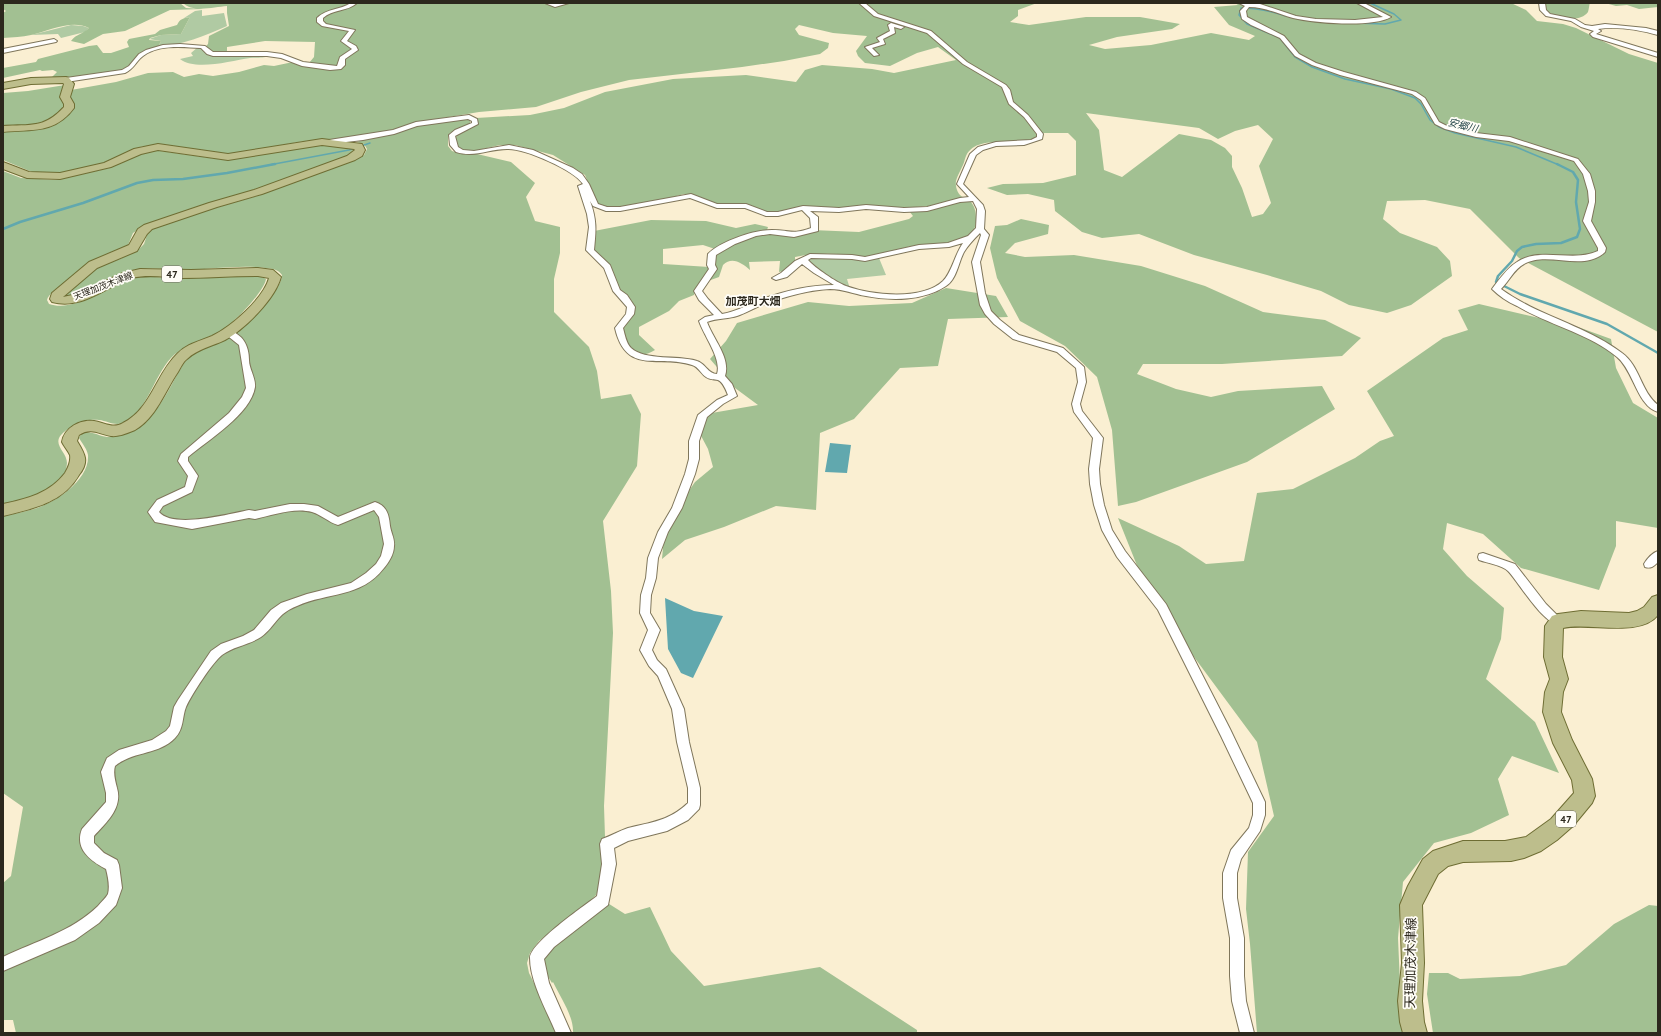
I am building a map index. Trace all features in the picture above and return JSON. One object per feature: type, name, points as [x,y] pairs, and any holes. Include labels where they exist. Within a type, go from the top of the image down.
[{"type":"main road","points":[[3,86],[31,81],[66,80],[69,84],[65,97],[69,104],[69,108],[55,121],[47,126],[35,128],[3,129]]},
{"type":"main road","name":"天理加茂木津線","points":[[3,165],[27,175],[60,176],[107,165],[134,152],[150,148],[166,148],[228,157],[305,144],[329,142],[357,146],[360,148],[360,151],[351,158],[258,192],[213,205],[148,227],[141,232],[136,245],[133,248],[93,265],[56,297],[62,301],[79,298],[126,276],[139,273],[183,274],[252,272],[273,275],[275,280],[260,303],[228,332],[190,351],[180,358],[147,410],[134,424],[116,430],[89,426],[73,433],[69,442],[78,458],[77,466],[72,476],[58,490],[34,503],[3,510]]},
{"type":"main road","points":[[1558,621],[1581,618],[1629,620],[1641,618],[1650,612],[1658,602]]},
{"type":"main road","name":"天理加茂木津線","points":[[1415,1033],[1409,1017],[1409,994],[1414,954],[1411,901],[1433,863],[1452,854],[1471,850],[1510,852],[1524,848],[1548,836],[1576,808],[1585,796],[1582,780],[1563,743],[1552,712],[1554,692],[1559,678],[1553,657],[1554,626],[1558,621]]},
{"type":"street","points":[[66,80],[126,71],[146,52],[168,46],[204,47],[209,53],[213,54],[278,55],[302,64],[339,68],[342,65],[342,58],[355,50],[354,47],[344,41],[352,30],[324,25],[320,22],[320,18],[328,11],[349,6],[354,3]]},
{"type":"street","points":[[548,3],[555,5],[566,3]]},
{"type":"street","points":[[862,3],[871,9],[876,15],[930,32],[965,63],[1004,86],[1007,90],[1007,97],[1010,103],[1026,115],[1040,134],[1040,138],[1033,142],[994,145],[984,147],[973,153],[962,177],[960,184],[979,204],[981,209],[980,229],[985,235],[976,262],[984,305],[997,322],[1016,337],[1060,350],[1080,367],[1082,382],[1076,404],[1078,412],[1098,438],[1094,469],[1095,484],[1099,505],[1107,530],[1121,554],[1162,607],[1259,802],[1259,815],[1254,831],[1236,855],[1230,873],[1230,898],[1237,938],[1237,976],[1239,1001],[1247,1033]]},
{"type":"street","points":[[1360,3],[1388,17],[1356,21],[1322,20],[1294,17],[1261,6],[1245,6],[1243,15],[1244,18],[1251,23],[1282,38],[1292,51],[1300,57],[1342,74],[1414,93],[1423,99],[1437,123],[1447,128],[1470,134],[1510,139],[1576,160],[1582,165],[1590,179],[1592,190],[1592,202],[1587,221],[1602,248],[1601,252],[1597,255],[1574,259],[1531,258],[1521,262],[1508,274],[1500,286],[1496,289],[1510,299],[1601,343],[1620,355],[1633,369],[1648,400],[1658,409]]},
{"type":"street","points":[[1542,3],[1544,10],[1548,15],[1572,20],[1583,26]]},
{"type":"street","points":[[1569,24],[1592,28],[1598,31],[1593,34],[1595,36],[1658,55]]},
{"type":"street","points":[[876,54],[868,46],[883,43],[880,38],[893,32],[891,25],[918,30],[922,29]]},
{"type":"street","points":[[1592,28],[1605,26],[1646,30],[1658,33]]},
{"type":"street","points":[[4,49],[54,41]]},
{"type":"street","points":[[329,142],[363,138],[394,132],[416,124],[469,117],[475,120],[475,124],[470,127],[457,130],[452,136],[452,144],[456,149],[463,152],[474,153],[512,146],[529,150],[581,176],[586,183],[595,205],[606,209],[631,208],[691,196],[717,206],[746,206],[766,214],[803,208],[839,210],[871,207],[904,210],[927,209],[960,200],[974,199]]},
{"type":"street","points":[[581,176],[581,187],[591,214],[593,227],[590,250],[608,267],[617,291],[631,307],[630,314],[619,328],[620,337],[630,353],[637,356],[682,360],[697,363],[708,376],[713,378],[720,377]]},
{"type":"street","points":[[719,315],[712,306],[702,300],[698,291],[713,269],[711,265],[712,254],[736,240],[758,234],[770,232],[792,235],[815,229],[814,217],[803,208]]},
{"type":"street","points":[[803,260],[810,267],[842,287],[858,292],[902,296],[930,290],[944,284],[955,269],[956,261],[970,238],[980,229]]},
{"type":"street","points":[[776,278],[784,275],[810,256],[852,257],[865,259],[919,246],[949,245],[970,238]]},
{"type":"street","points":[[720,377],[723,368],[703,321],[719,315],[734,314],[763,302],[793,293],[842,287]]},
{"type":"street","points":[[3,964],[22,955],[56,943],[96,919],[114,896],[115,876],[112,865],[99,858],[87,846],[87,834],[112,802],[112,788],[108,776],[110,762],[121,755],[162,743],[172,734],[177,722],[180,707],[214,654],[254,635],[278,611],[298,600],[356,586],[377,570],[388,553],[390,541],[384,522],[384,514],[375,506],[338,521],[312,508],[300,507],[249,514],[192,525],[159,519],[153,512],[160,503],[189,489],[193,476],[183,461],[184,456],[237,411],[250,389],[246,371],[245,347],[241,341],[228,332]]},
{"type":"street","points":[[564,1033],[542,984],[537,958],[549,942],[603,900],[609,864],[607,844],[627,835],[662,827],[683,816],[694,805],[694,788],[683,742],[678,709],[662,673],[653,663],[646,650],[654,630],[645,613],[646,595],[651,578],[653,558],[663,532],[677,508],[690,474],[694,459],[694,442],[703,415],[720,402],[733,396],[729,386],[720,377]]},
{"type":"street","points":[[1649,564],[1658,555]]},
{"type":"street","points":[[1483,557],[1512,567],[1542,607],[1558,621]]},
{"type":"green space","points":[[3,3],[180,3],[186,8],[203,9],[170,10],[125,31],[103,34],[84,44],[71,41],[89,28],[75,25],[68,25],[28,36],[3,38],[3,13],[6,11],[3,9]]},
{"type":"green space","points":[[183,3],[352,3],[321,15],[318,23],[350,29],[342,42],[353,48],[353,50],[342,56],[339,67],[309,63],[314,57],[315,42],[265,41],[227,47],[227,54],[214,53],[205,47],[208,44],[209,36],[229,26],[227,6],[198,9],[187,6]]},
{"type":"green space","points":[[355,3],[545,3],[555,6],[568,3],[1037,3],[1018,10],[1018,16],[1010,22],[1029,25],[1086,17],[1140,17],[1180,24],[1172,29],[1117,37],[1089,45],[1105,49],[1151,45],[1211,33],[1249,40],[1255,36],[1229,25],[1214,7],[1238,5],[1235,3],[1511,3],[1526,10],[1537,21],[1563,24],[1576,28],[1629,54],[1658,63],[1658,332],[1519,258],[1470,209],[1425,200],[1387,201],[1383,219],[1400,233],[1437,247],[1450,261],[1452,276],[1411,305],[1387,313],[1349,305],[1321,291],[1194,255],[1139,234],[1102,238],[1082,232],[1055,211],[1054,200],[1028,194],[1007,195],[987,188],[1003,184],[1043,183],[1076,175],[1076,141],[1068,133],[1036,133],[1036,137],[1028,140],[1019,142],[988,143],[971,149],[966,156],[956,181],[957,190],[963,197],[929,206],[904,208],[866,205],[837,208],[806,207],[769,213],[762,212],[753,206],[743,204],[715,203],[684,194],[654,202],[611,208],[596,203],[585,175],[553,155],[515,145],[500,145],[474,151],[465,151],[458,148],[455,141],[457,133],[477,124],[478,122],[476,118],[530,115],[564,108],[605,92],[673,79],[746,75],[796,82],[805,70],[822,65],[872,69],[894,73],[956,60],[938,47],[917,53],[890,66],[865,63],[858,56],[856,51],[867,36],[833,33],[799,25],[795,29],[799,35],[829,43],[828,48],[820,54],[784,61],[629,80],[581,92],[536,107],[479,112],[413,123],[385,133],[332,140],[305,141],[230,154],[161,144],[140,147],[105,163],[63,173],[32,172],[3,160],[3,130],[39,129],[48,127],[68,114],[71,90],[116,82],[148,73],[173,72],[184,77],[199,74],[213,76],[239,72],[264,65],[274,66],[293,62],[339,68],[344,59],[355,51],[346,42],[353,29],[329,25],[321,22],[324,15]],"holes":[[[1086,113],[1199,128],[1218,139],[1235,131],[1258,125],[1273,139],[1259,166],[1271,203],[1263,214],[1252,217],[1242,188],[1232,167],[1232,156],[1225,148],[1211,140],[1179,134],[1122,177],[1104,170],[1099,130]]]},
{"type":"green space","points":[[1542,3],[1590,3],[1588,12],[1584,16],[1574,19],[1562,17],[1546,11],[1546,8]]},
{"type":"green space","points":[[1605,3],[1658,3],[1658,7],[1639,9],[1627,5],[1616,6]]},
{"type":"green space","points":[[202,10],[202,16],[224,13],[227,26],[193,40],[167,46],[158,47],[161,41],[149,39],[161,35],[181,34],[190,17],[184,18],[195,11]]},
{"type":"green space","points":[[190,17],[181,34],[161,35],[150,38],[149,40],[161,41],[158,47],[149,51],[128,69],[122,71],[90,76],[50,79],[57,72],[53,70],[40,70],[3,78],[3,68],[36,62],[38,59],[89,46],[97,45],[103,53],[111,53],[129,47],[127,42],[129,39],[155,34],[160,30],[177,25],[182,19]]},
{"type":"green space","points":[[71,25],[89,28],[85,32],[61,38],[58,34],[31,35]]},
{"type":"green space","points":[[198,47],[202,48],[206,52],[271,55],[204,65],[187,63],[180,59],[193,56],[191,53]]},
{"type":"green space","points":[[65,85],[65,108],[44,125],[3,128],[3,93],[28,91]]},
{"type":"green space","points":[[467,119],[470,121],[470,124],[450,133],[448,137],[448,146],[452,151],[462,154],[477,154],[511,162],[535,183],[526,197],[535,221],[560,227],[560,253],[554,279],[554,312],[589,347],[597,371],[601,399],[631,394],[641,414],[637,466],[603,521],[611,591],[613,633],[604,806],[605,837],[601,846],[601,883],[596,895],[582,909],[539,941],[530,953],[527,963],[529,973],[559,1033],[16,1033],[13,1020],[3,1020],[3,883],[11,876],[23,807],[3,793],[3,516],[34,509],[52,502],[70,489],[83,473],[87,464],[88,455],[86,448],[79,438],[81,434],[90,432],[112,437],[126,433],[143,423],[159,406],[187,360],[201,349],[235,333],[247,323],[270,298],[280,282],[282,275],[273,269],[252,267],[187,270],[145,269],[129,271],[121,274],[84,292],[64,295],[99,266],[120,259],[139,249],[144,244],[148,232],[152,229],[260,195],[354,160],[364,155],[367,149],[364,144],[356,142],[419,125]]},
{"type":"green space","points":[[320,145],[352,148],[354,152],[351,155],[255,190],[149,223],[133,233],[128,245],[70,279],[51,294],[47,300],[49,304],[59,306],[81,302],[123,281],[137,277],[187,278],[254,276],[266,279],[260,292],[240,315],[226,327],[215,334],[186,347],[175,354],[168,361],[146,399],[133,416],[125,422],[118,424],[99,420],[85,421],[64,432],[58,441],[67,463],[65,473],[60,481],[43,492],[22,500],[3,504],[3,171],[21,178],[57,180],[109,168],[137,154],[154,150],[225,160]]},
{"type":"green space","points":[[962,201],[971,202],[975,210],[976,219],[975,228],[970,235],[962,239],[942,244],[907,247],[871,257],[816,254],[795,257],[795,262],[787,270],[779,272],[780,261],[749,262],[750,270],[740,263],[730,261],[723,265],[719,277],[708,281],[715,262],[715,255],[719,251],[751,236],[770,234],[790,236],[812,230],[859,232],[909,219],[913,216],[909,211]]},
{"type":"green space","points":[[1021,219],[1049,225],[1048,234],[1015,243],[1005,253],[1025,257],[1074,255],[1141,266],[1205,286],[1263,312],[1325,320],[1361,338],[1342,356],[1222,364],[1143,364],[1137,374],[1176,389],[1211,397],[1238,391],[1322,386],[1335,409],[1247,462],[1136,502],[1118,506],[1112,430],[1097,377],[1065,346],[1020,321],[997,278],[990,248],[995,226],[1007,225]]},
{"type":"green space","points":[[651,220],[706,221],[736,228],[755,224],[768,227],[767,230],[747,234],[715,249],[703,245],[663,249],[663,264],[709,267],[696,288],[694,295],[679,301],[669,311],[639,327],[639,335],[655,350],[648,354],[642,355],[633,351],[621,329],[635,307],[631,300],[619,290],[611,267],[596,253],[593,247],[594,231]]},
{"type":"green space","points":[[808,257],[863,260],[879,258],[886,275],[847,279],[850,289],[839,286],[833,278],[825,275],[806,261]]},
{"type":"green space","points":[[946,288],[996,296],[1008,317],[948,319],[938,366],[900,368],[854,419],[820,433],[816,510],[776,506],[724,527],[685,540],[662,559],[665,525],[695,482],[713,467],[708,449],[699,432],[706,414],[758,405],[735,388],[710,359],[726,341],[737,323],[808,302],[849,306],[912,303]]},
{"type":"green space","points":[[1479,304],[1578,327],[1611,339],[1616,368],[1633,403],[1658,418],[1658,528],[1616,521],[1616,546],[1599,590],[1521,568],[1483,534],[1447,523],[1443,549],[1467,576],[1504,608],[1501,639],[1486,679],[1535,722],[1559,773],[1512,756],[1498,779],[1509,815],[1471,833],[1434,843],[1403,882],[1398,938],[1401,1007],[1411,1033],[1257,1033],[1246,909],[1248,852],[1274,816],[1257,742],[1180,638],[1138,568],[1118,518],[1179,546],[1206,564],[1244,561],[1257,493],[1293,489],[1355,458],[1380,441],[1394,436],[1367,391],[1443,338],[1468,330],[1458,310]]},
{"type":"green space","points":[[606,902],[625,914],[650,907],[671,951],[704,986],[820,967],[917,1030],[917,1033],[573,1033],[569,1013],[553,982],[552,983],[544,970],[542,963],[543,959],[548,950]]},
{"type":"green space","points":[[1649,905],[1658,906],[1658,1033],[1433,1033],[1427,994],[1429,973],[1448,973],[1460,979],[1520,976],[1566,965],[1614,924]]},
{"type":"water","points":[[830,443],[851,445],[847,473],[825,472]]},
{"type":"water","points":[[665,598],[694,611],[723,616],[693,678],[681,673],[668,649]]},
{"type":"waterway","name":"安郷川","points":[[1353,23],[1385,24],[1401,20],[1394,14],[1370,3]]},
{"type":"waterway","name":"安郷川","points":[[1286,16],[1264,10],[1241,8],[1239,15],[1247,24],[1280,38],[1295,57],[1312,67],[1345,79],[1391,89],[1415,98],[1421,104],[1430,120],[1439,127],[1455,133],[1516,147],[1559,165]]},
{"type":"waterway","points":[[269,165],[349,150],[370,143]]},
{"type":"waterway","points":[[3,229],[20,222],[83,203],[137,183],[153,180],[183,179],[227,173],[275,164]]},
{"type":"waterway","name":"安郷川","points":[[1559,165],[1573,172],[1578,180],[1576,202],[1580,229],[1577,237],[1561,243],[1536,244],[1522,247],[1517,251],[1512,261],[1498,276],[1496,282],[1520,294],[1607,324],[1658,353]]},
{"type":"district","name":"加茂町大畑","points":[[753,301]]}]
